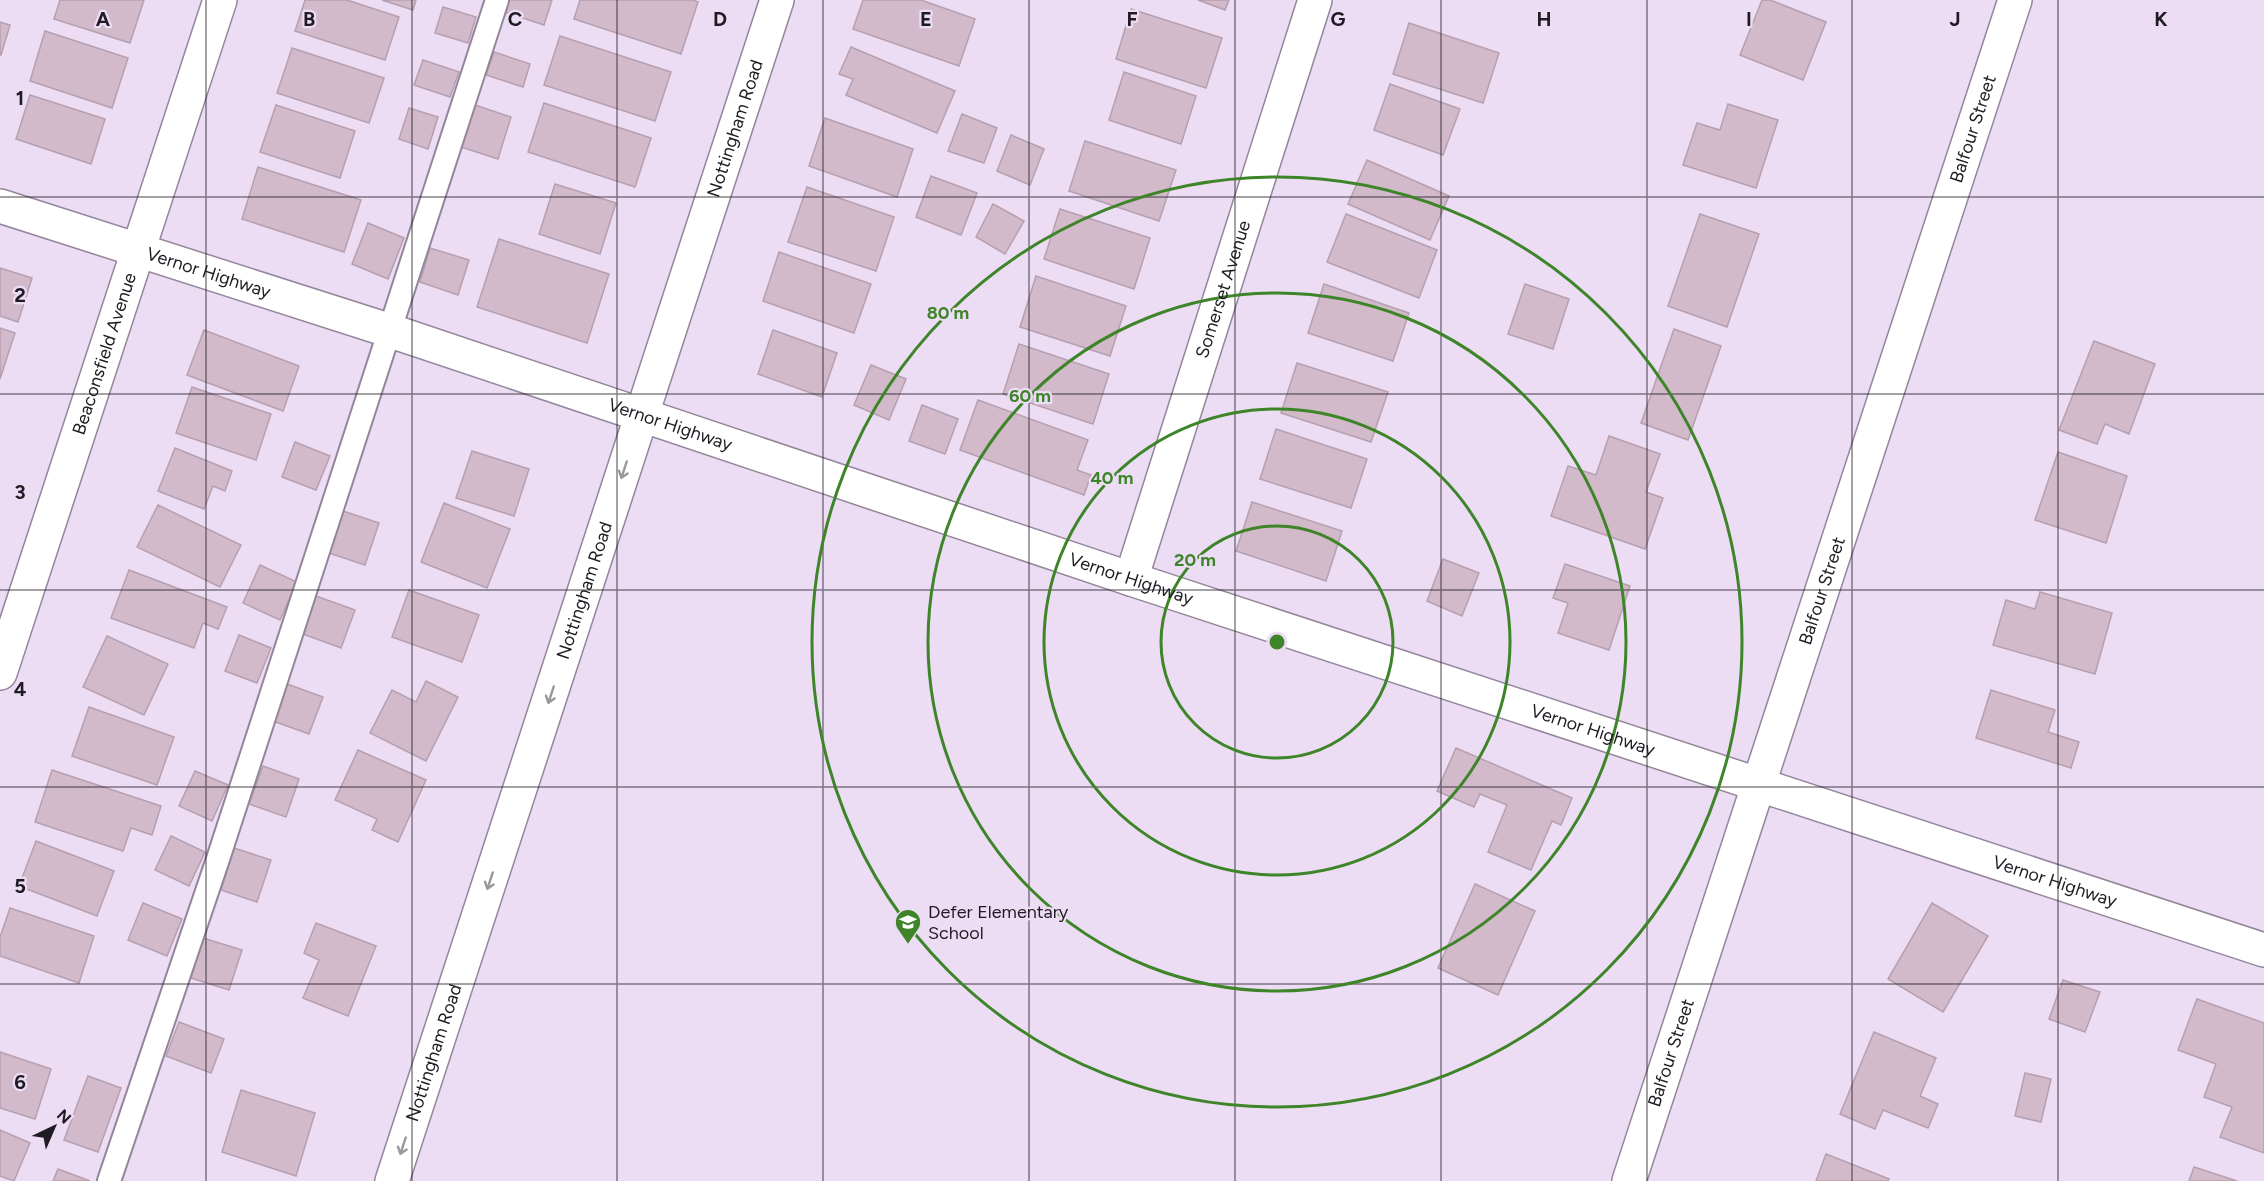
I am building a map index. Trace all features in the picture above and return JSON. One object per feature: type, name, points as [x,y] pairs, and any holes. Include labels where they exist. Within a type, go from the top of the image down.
[{"type":"street","name":"Beaconsfield Avenue","points":[[0,673],[220,0]]},
{"type":"street","name":"Nottingham Road","points":[[392,1181],[777,0]]},
{"type":"street","name":"Somerset Avenue","points":[[1131,579],[1315,0]]},
{"type":"street","name":"Balfour Street","points":[[1629,1181],[2015,0]]},
{"type":"street","name":"Vernor Highway","points":[[0,206],[391,331],[1131,579],[2264,950]]},
{"type":"lane","points":[[109,1181],[391,331],[497,0]]},
{"type":"building","points":[[60,0],[144,0],[130,43],[54,19]]},
{"type":"building","points":[[305,0],[347,0],[399,17],[385,60],[295,31]]},
{"type":"building","points":[[382,0],[416,0],[413,10]]},
{"type":"building","points":[[508,0],[552,0],[544,25],[504,12]]},
{"type":"building","points":[[580,0],[693,0],[698,2],[681,54],[574,19]]},
{"type":"building","points":[[863,0],[921,0],[975,19],[959,66],[853,29]]},
{"type":"building","points":[[1198,0],[1229,0],[1225,10]]},
{"type":"building","points":[[1762,0],[1770,0],[1826,22],[1803,80],[1740,55]]},
{"type":"building","points":[[443,7],[476,17],[468,43],[435,33]]},
{"type":"building","points":[[1131,9],[1222,38],[1206,88],[1116,59]]},
{"type":"building","points":[[0,22],[10,25],[1,55],[0,55]]},
{"type":"building","points":[[1409,23],[1499,53],[1483,103],[1393,74]]},
{"type":"building","points":[[45,31],[128,58],[112,108],[30,81]]},
{"type":"building","points":[[560,36],[671,72],[655,121],[544,85]]},
{"type":"building","points":[[851,47],[955,91],[937,133],[846,95],[853,79],[839,74]]},
{"type":"building","points":[[292,48],[384,78],[369,123],[277,93]]},
{"type":"building","points":[[494,52],[530,64],[523,87],[486,75]]},
{"type":"building","points":[[423,60],[459,72],[450,97],[414,85]]},
{"type":"building","points":[[1124,72],[1196,96],[1181,144],[1109,120]]},
{"type":"building","points":[[1390,84],[1460,109],[1443,155],[1374,130]]},
{"type":"building","points":[[30,95],[105,119],[91,164],[16,139]]},
{"type":"building","points":[[544,103],[651,138],[635,187],[528,152]]},
{"type":"building","points":[[1728,104],[1778,120],[1756,188],[1683,165],[1697,123],[1720,130]]},
{"type":"building","points":[[276,105],[355,131],[340,178],[260,152]]},
{"type":"building","points":[[475,105],[511,117],[498,159],[461,147]]},
{"type":"building","points":[[409,108],[438,117],[428,149],[399,139]]},
{"type":"building","points":[[962,114],[997,128],[984,163],[948,151]]},
{"type":"building","points":[[825,118],[913,149],[897,197],[809,166]]},
{"type":"building","points":[[1011,135],[1044,149],[1030,185],[997,171]]},
{"type":"building","points":[[1085,141],[1176,170],[1159,221],[1069,191]]},
{"type":"building","points":[[1367,160],[1449,196],[1430,240],[1348,204]]},
{"type":"building","points":[[258,167],[361,200],[344,252],[242,219]]},
{"type":"building","points":[[931,176],[977,193],[961,235],[916,217]]},
{"type":"building","points":[[555,184],[616,203],[600,254],[539,234]]},
{"type":"building","points":[[807,187],[894,217],[876,271],[788,242]]},
{"type":"building","points":[[993,204],[1024,221],[1005,254],[976,237]]},
{"type":"building","points":[[1060,209],[1150,238],[1134,289],[1044,259]]},
{"type":"building","points":[[1346,214],[1437,250],[1419,298],[1327,262]]},
{"type":"building","points":[[1700,214],[1759,234],[1727,327],[1668,306]]},
{"type":"building","points":[[368,223],[404,238],[388,279],[352,264]]},
{"type":"building","points":[[499,239],[609,274],[587,343],[477,307]]},
{"type":"building","points":[[430,248],[469,260],[458,295],[420,282]]},
{"type":"building","points":[[779,252],[871,284],[854,333],[763,301]]},
{"type":"building","points":[[0,268],[32,278],[18,322],[0,316]]},
{"type":"building","points":[[1036,276],[1126,306],[1110,356],[1020,327]]},
{"type":"building","points":[[1324,284],[1409,313],[1393,361],[1308,333]]},
{"type":"building","points":[[1525,284],[1569,299],[1553,349],[1508,334]]},
{"type":"building","points":[[0,328],[15,333],[0,379]]},
{"type":"building","points":[[1674,329],[1721,346],[1688,440],[1641,423]]},
{"type":"building","points":[[204,330],[299,366],[283,411],[187,375]]},
{"type":"building","points":[[773,330],[837,353],[822,397],[758,374]]},
{"type":"building","points":[[2094,341],[2155,364],[2129,434],[2105,424],[2097,444],[2059,430]]},
{"type":"building","points":[[1019,344],[1109,374],[1093,424],[1003,394]]},
{"type":"building","points":[[1297,363],[1388,392],[1371,442],[1281,413]]},
{"type":"building","points":[[871,365],[906,379],[889,420],[854,405]]},
{"type":"building","points":[[192,387],[271,414],[256,460],[176,433]]},
{"type":"building","points":[[978,400],[1088,440],[1077,470],[1091,475],[1084,495],[960,450]]},
{"type":"building","points":[[922,405],[958,419],[945,454],[909,441]]},
{"type":"building","points":[[1276,429],[1367,459],[1351,508],[1260,479]]},
{"type":"building","points":[[1609,436],[1660,454],[1646,492],[1663,498],[1645,549],[1551,516],[1568,466],[1596,475]]},
{"type":"building","points":[[295,442],[330,456],[316,490],[282,477]]},
{"type":"building","points":[[175,448],[232,471],[225,491],[213,486],[204,509],[158,491]]},
{"type":"building","points":[[472,451],[529,469],[514,516],[456,498]]},
{"type":"building","points":[[2058,452],[2127,476],[2106,543],[2035,520]]},
{"type":"building","points":[[1252,502],[1342,531],[1326,581],[1236,551]]},
{"type":"building","points":[[444,503],[510,529],[487,588],[421,562]]},
{"type":"building","points":[[158,505],[241,545],[220,587],[137,547]]},
{"type":"building","points":[[343,511],[379,523],[365,565],[329,553]]},
{"type":"building","points":[[1443,559],[1479,573],[1462,616],[1427,601]]},
{"type":"building","points":[[1565,564],[1630,586],[1609,650],[1558,633],[1568,603],[1553,598]]},
{"type":"building","points":[[260,565],[297,582],[280,620],[243,603]]},
{"type":"building","points":[[129,570],[227,607],[218,629],[203,623],[194,648],[111,618]]},
{"type":"building","points":[[409,590],[479,615],[462,662],[392,637]]},
{"type":"building","points":[[2040,592],[2112,613],[2095,674],[1993,645],[2006,600],[2035,609]]},
{"type":"building","points":[[316,596],[355,610],[341,648],[303,634]]},
{"type":"building","points":[[239,635],[271,648],[257,683],[225,671]]},
{"type":"building","points":[[107,636],[168,664],[144,715],[83,687]]},
{"type":"building","points":[[426,681],[458,697],[426,761],[370,733],[392,690],[416,702]]},
{"type":"building","points":[[287,684],[323,697],[309,734],[273,721]]},
{"type":"building","points":[[1991,690],[2055,710],[2048,732],[2079,742],[2071,768],[1976,738]]},
{"type":"building","points":[[89,707],[174,737],[157,785],[72,756]]},
{"type":"building","points":[[1456,748],[1572,798],[1561,825],[1552,821],[1531,870],[1488,852],[1507,805],[1480,794],[1474,807],[1437,791]]},
{"type":"building","points":[[358,750],[426,780],[398,842],[372,830],[377,819],[335,800]]},
{"type":"building","points":[[263,766],[299,779],[286,817],[249,804]]},
{"type":"building","points":[[52,770],[161,806],[152,835],[131,828],[123,851],[35,822]]},
{"type":"building","points":[[195,771],[228,785],[212,821],[179,806]]},
{"type":"building","points":[[171,836],[205,852],[189,886],[155,870]]},
{"type":"building","points":[[36,841],[114,871],[97,916],[19,886]]},
{"type":"building","points":[[234,848],[271,860],[257,902],[221,890]]},
{"type":"building","points":[[1475,884],[1535,911],[1498,995],[1438,968]]},
{"type":"building","points":[[143,903],[182,919],[167,956],[128,940]]},
{"type":"building","points":[[1932,903],[1988,936],[1943,1012],[1888,979]]},
{"type":"building","points":[[10,908],[94,936],[79,983],[0,956],[0,937]]},
{"type":"building","points":[[316,923],[376,946],[348,1016],[303,998],[319,960],[304,953]]},
{"type":"building","points":[[203,938],[242,950],[229,990],[191,978]]},
{"type":"building","points":[[2063,980],[2100,992],[2085,1032],[2049,1019]]},
{"type":"building","points":[[2197,999],[2264,1023],[2264,1153],[2220,1137],[2232,1107],[2204,1097],[2216,1064],[2178,1050]]},
{"type":"building","points":[[179,1022],[224,1039],[211,1073],[166,1056]]},
{"type":"building","points":[[1874,1032],[1936,1058],[1920,1096],[1938,1104],[1928,1128],[1883,1110],[1875,1129],[1840,1114]]},
{"type":"building","points":[[0,1052],[51,1069],[35,1119],[0,1108]]},
{"type":"building","points":[[2025,1073],[2051,1079],[2041,1122],[2015,1116]]},
{"type":"building","points":[[88,1076],[121,1088],[98,1152],[64,1140]]},
{"type":"building","points":[[241,1090],[315,1113],[296,1176],[222,1152]]},
{"type":"building","points":[[0,1130],[30,1143],[14,1181],[0,1176]]},
{"type":"building","points":[[1826,1154],[1889,1179],[1888,1181],[1816,1181]]},
{"type":"building","points":[[2194,1167],[2237,1181],[2189,1181]]},
{"type":"building","points":[[58,1169],[90,1181],[53,1181]]},
{"type":"place","name":"Defer Elementary School","points":[[908,945]]}]
